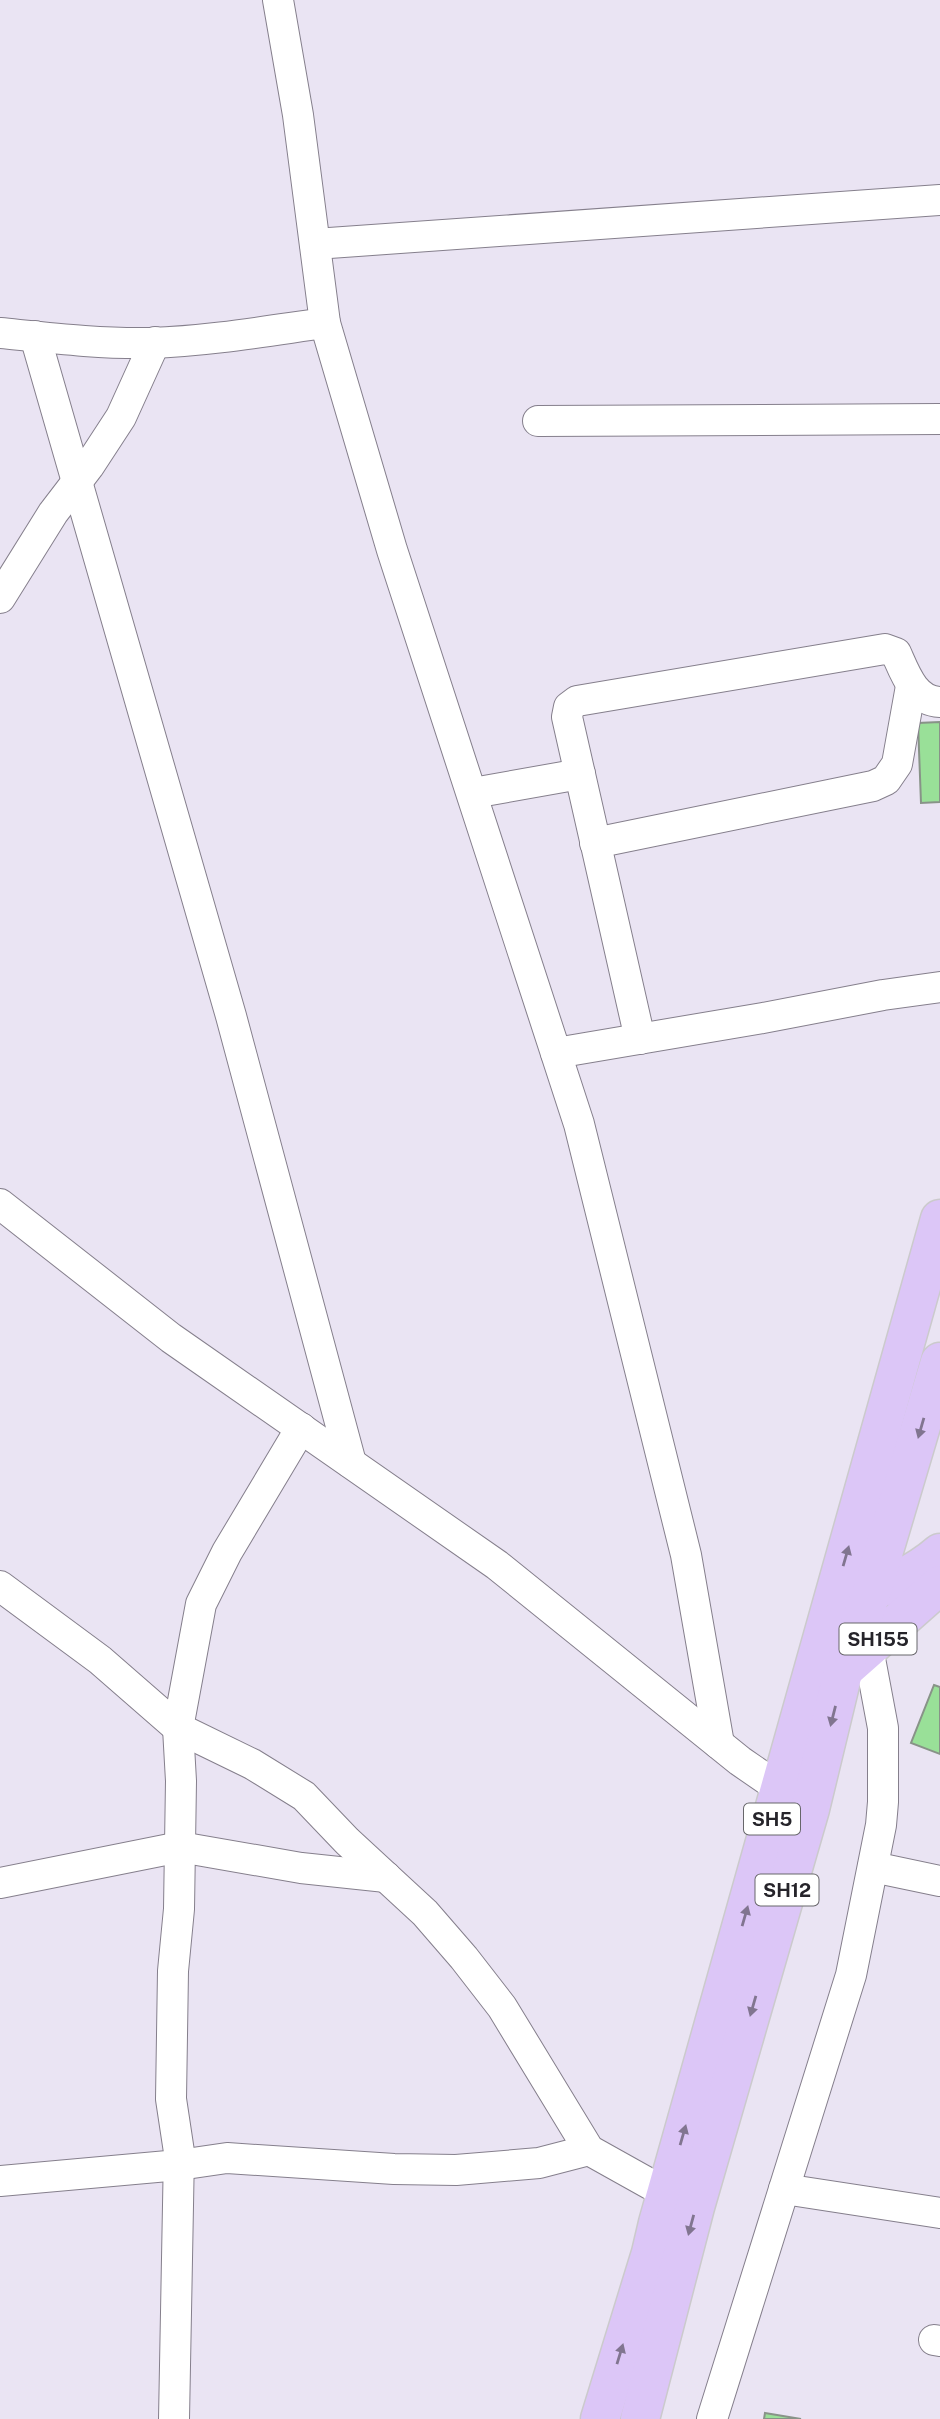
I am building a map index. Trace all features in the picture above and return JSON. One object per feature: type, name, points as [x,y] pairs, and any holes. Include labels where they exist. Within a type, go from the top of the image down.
[{"type":"main road","name":"SH5","points":[[600,2419],[651,2253],[666,2193],[795,1799],[810,1684],[940,1219]]},
{"type":"main road","name":"SH12","points":[[640,2419],[795,1799],[856,1658],[872,1591],[940,1362]]},
{"type":"main road","name":"SH155","points":[[833,1602],[872,1591],[926,1565],[940,1553]]},
{"type":"main road","name":"SH155","points":[[810,1684],[856,1658],[940,1585]]},
{"type":"street","points":[[278,0],[298,115],[325,323],[392,550],[579,1124],[686,1555],[719,1744]]},
{"type":"street","points":[[315,244],[940,200]]},
{"type":"street","points":[[0,333],[92,342],[155,342],[206,339],[325,323]]},
{"type":"street","points":[[35,336],[234,1029],[351,1463]]},
{"type":"street","points":[[0,598],[53,513],[121,417],[155,342]]},
{"type":"street","points":[[538,421],[940,419]]},
{"type":"street","points":[[640,1039],[567,717],[569,707],[578,701],[885,649],[896,653],[911,686],[922,696],[940,702]]},
{"type":"street","points":[[595,843],[873,786],[886,780],[897,764],[911,686]]},
{"type":"street","points":[[473,793],[580,774]]},
{"type":"street","points":[[556,1053],[940,987]]},
{"type":"street","points":[[0,1204],[171,1338],[497,1565],[719,1744],[795,1799]]},
{"type":"street","points":[[174,2419],[179,2165],[171,2099],[173,1971],[179,1909],[181,1781],[178,1728],[201,1604],[227,1552],[301,1428]]},
{"type":"street","points":[[0,1586],[100,1660],[178,1728],[251,1764],[304,1796],[425,1913],[502,2007],[589,2150],[666,2193]]},
{"type":"street","points":[[712,2419],[851,1975],[873,1867],[883,1802],[883,1728],[856,1658]]},
{"type":"street","points":[[0,1884],[180,1847],[301,1868],[386,1877]]},
{"type":"street","points":[[873,1867],[940,1881]]},
{"type":"street","points":[[0,2181],[179,2165],[227,2158],[394,2169],[456,2170],[539,2163],[589,2150]]},
{"type":"street","points":[[784,2189],[940,2213]]},
{"type":"building","points":[[940,722],[940,802],[921,803],[918,723]]},
{"type":"building","points":[[934,1685],[940,1687],[940,1754],[911,1743]]},
{"type":"building","points":[[765,2413],[801,2419],[764,2419]]}]
